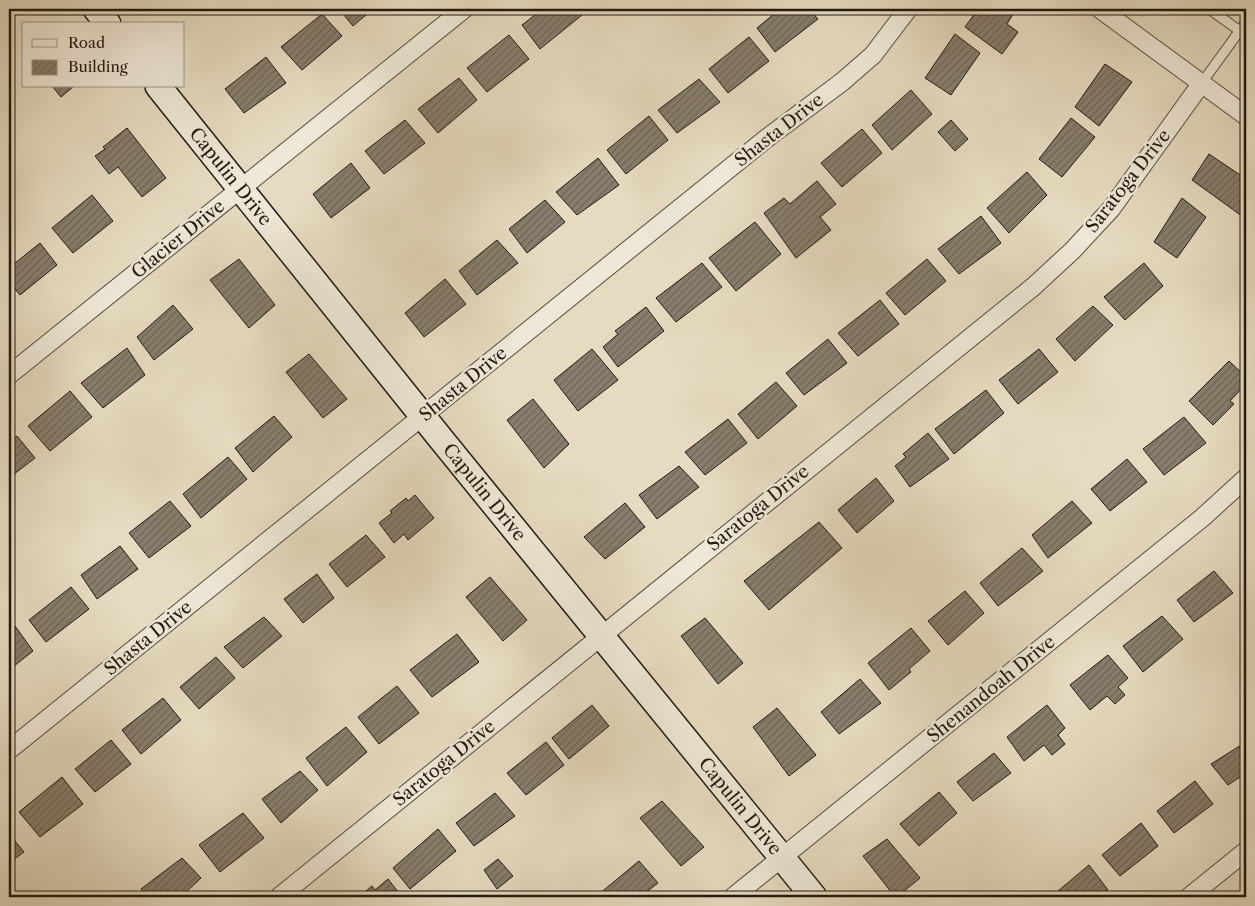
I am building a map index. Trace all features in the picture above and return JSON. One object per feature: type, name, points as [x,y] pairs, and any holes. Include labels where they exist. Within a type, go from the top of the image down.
[{"type":"street","points":[[96,9],[106,22]]},
{"type":"street","name":"Glacier Drive","points":[[9,375],[464,9]]},
{"type":"street","name":"Shasta Drive","points":[[9,750],[760,144],[842,82],[873,54],[908,9]]},
{"type":"street","points":[[1100,9],[1246,116]]},
{"type":"street","name":"Saratoga Drive","points":[[279,897],[1033,287],[1066,257],[1111,209],[1201,84]]},
{"type":"street","name":"Capulin Drive","points":[[160,88],[422,416],[781,859],[814,897]]},
{"type":"street","name":"Shenandoah Drive","points":[[733,897],[1202,518],[1246,478]]},
{"type":"street","points":[[1189,897],[1246,851]]},
{"type":"lane","points":[[1209,9],[1240,31]]},
{"type":"lane","points":[[1201,84],[1246,22]]},
{"type":"building","points":[[339,9],[373,9],[353,26]]},
{"type":"building","points":[[543,9],[576,9],[582,15],[540,49],[522,25]]},
{"type":"building","points":[[780,9],[809,9],[818,19],[775,52],[757,28]]},
{"type":"building","points":[[978,9],[1016,9],[1007,24],[1018,32],[1002,54],[965,27]]},
{"type":"building","points":[[322,14],[342,36],[302,70],[281,47]]},
{"type":"building","points":[[955,34],[980,53],[951,95],[925,78]]},
{"type":"building","points":[[509,35],[529,59],[487,92],[467,68]]},
{"type":"building","points":[[749,37],[769,61],[728,93],[709,69]]},
{"type":"building","points":[[266,57],[286,83],[244,113],[225,89]]},
{"type":"building","points":[[1105,64],[1132,82],[1099,126],[1075,107]]},
{"type":"building","points":[[459,78],[477,100],[438,133],[418,109]]},
{"type":"building","points":[[699,79],[720,102],[677,133],[658,110]]},
{"type":"building","points":[[54,88],[72,88],[61,97]]},
{"type":"building","points":[[911,90],[932,114],[892,150],[872,125]]},
{"type":"building","points":[[649,116],[668,140],[626,174],[607,150]]},
{"type":"building","points":[[1071,118],[1095,137],[1062,177],[1039,159]]},
{"type":"building","points":[[405,120],[425,143],[384,174],[365,151]]},
{"type":"building","points":[[951,120],[968,139],[955,151],[938,132]]},
{"type":"building","points":[[127,128],[166,178],[142,197],[118,167],[109,174],[95,156],[105,149],[103,147]]},
{"type":"building","points":[[862,129],[882,153],[842,187],[821,163]]},
{"type":"building","points":[[1209,154],[1246,179],[1246,219],[1192,180]]},
{"type":"building","points":[[598,158],[619,185],[577,215],[556,192]]},
{"type":"building","points":[[351,163],[370,188],[331,218],[313,194]]},
{"type":"building","points":[[1027,172],[1047,195],[1009,233],[987,208]]},
{"type":"building","points":[[817,181],[836,204],[820,217],[831,230],[796,258],[764,213],[784,198],[790,204]]},
{"type":"building","points":[[92,195],[113,221],[73,253],[52,228]]},
{"type":"building","points":[[1182,198],[1206,217],[1177,258],[1154,242]]},
{"type":"building","points":[[545,200],[565,222],[527,253],[509,229]]},
{"type":"building","points":[[981,216],[1001,243],[959,274],[938,249]]},
{"type":"building","points":[[755,222],[781,254],[736,291],[709,258]]},
{"type":"building","points":[[497,240],[518,263],[477,295],[459,271]]},
{"type":"building","points":[[40,243],[57,265],[20,295],[9,281],[9,268]]},
{"type":"building","points":[[239,259],[275,305],[249,328],[210,280]]},
{"type":"building","points":[[927,259],[946,281],[905,315],[886,293]]},
{"type":"building","points":[[702,263],[722,287],[676,322],[656,298]]},
{"type":"building","points":[[1144,263],[1163,286],[1125,320],[1104,297]]},
{"type":"building","points":[[445,279],[466,304],[424,337],[405,313]]},
{"type":"building","points":[[880,300],[899,324],[858,356],[838,333]]},
{"type":"building","points":[[173,305],[193,329],[154,360],[137,337]]},
{"type":"building","points":[[1093,306],[1113,325],[1075,361],[1056,339]]},
{"type":"building","points":[[646,307],[664,331],[618,367],[603,347],[618,334],[615,331]]},
{"type":"building","points":[[828,339],[847,363],[804,395],[786,373]]},
{"type":"building","points":[[127,348],[145,375],[103,408],[81,383]]},
{"type":"building","points":[[592,349],[618,380],[578,411],[554,380]]},
{"type":"building","points":[[1039,349],[1058,372],[1018,404],[999,380]]},
{"type":"building","points":[[309,354],[347,399],[323,418],[286,372]]},
{"type":"building","points":[[1229,361],[1246,377],[1246,384],[1230,401],[1234,404],[1213,425],[1189,401]]},
{"type":"building","points":[[776,382],[797,406],[758,439],[738,414]]},
{"type":"building","points":[[986,390],[1004,413],[954,454],[935,429]]},
{"type":"building","points":[[70,391],[92,417],[50,451],[28,426]]},
{"type":"building","points":[[533,399],[569,444],[544,468],[507,420]]},
{"type":"building","points":[[274,416],[292,437],[253,472],[235,448]]},
{"type":"building","points":[[1184,417],[1206,443],[1164,475],[1143,449]]},
{"type":"building","points":[[728,419],[747,443],[705,475],[685,452]]},
{"type":"building","points":[[928,433],[949,459],[910,487],[895,466],[906,457],[903,454]]},
{"type":"building","points":[[17,436],[35,458],[9,478],[9,443]]},
{"type":"building","points":[[228,457],[247,479],[201,518],[183,494]]},
{"type":"building","points":[[1127,459],[1147,482],[1110,511],[1091,489]]},
{"type":"building","points":[[679,466],[699,487],[657,519],[639,495]]},
{"type":"building","points":[[876,478],[894,501],[857,533],[838,510]]},
{"type":"building","points":[[415,495],[434,518],[408,540],[404,534],[394,543],[379,523],[406,498],[408,501]]},
{"type":"building","points":[[170,501],[191,526],[149,558],[129,533]]},
{"type":"building","points":[[1072,501],[1092,523],[1048,558],[1032,535]]},
{"type":"building","points":[[625,503],[645,527],[605,559],[584,537]]},
{"type":"building","points":[[819,522],[842,548],[769,610],[744,581]]},
{"type":"building","points":[[366,535],[385,557],[347,587],[329,564]]},
{"type":"building","points":[[120,546],[138,569],[97,599],[81,575]]},
{"type":"building","points":[[1022,548],[1043,571],[998,606],[980,583]]},
{"type":"building","points":[[1214,571],[1233,593],[1194,622],[1177,600]]},
{"type":"building","points":[[317,574],[334,598],[303,623],[284,599]]},
{"type":"building","points":[[490,577],[527,620],[503,641],[466,597]]},
{"type":"building","points":[[71,587],[89,609],[46,642],[29,620]]},
{"type":"building","points":[[965,591],[984,613],[948,645],[928,621]]},
{"type":"building","points":[[1162,616],[1183,639],[1143,672],[1123,646]]},
{"type":"building","points":[[264,617],[282,636],[243,668],[224,647]]},
{"type":"building","points":[[705,618],[743,663],[718,684],[681,636]]},
{"type":"building","points":[[15,626],[33,651],[9,670],[9,631]]},
{"type":"building","points":[[911,628],[930,651],[909,669],[911,672],[889,690],[868,663]]},
{"type":"building","points":[[457,634],[479,662],[432,697],[410,670]]},
{"type":"building","points":[[1108,655],[1128,678],[1118,687],[1125,695],[1115,704],[1107,696],[1090,710],[1070,685]]},
{"type":"building","points":[[216,657],[235,678],[199,709],[180,687]]},
{"type":"building","points":[[860,679],[881,703],[839,734],[821,712]]},
{"type":"building","points":[[397,686],[419,713],[379,744],[358,717]]},
{"type":"building","points":[[163,698],[181,720],[141,754],[122,730]]},
{"type":"building","points":[[592,705],[609,726],[569,759],[552,738]]},
{"type":"building","points":[[1047,705],[1065,728],[1058,735],[1065,744],[1052,755],[1044,745],[1024,761],[1007,737]]},
{"type":"building","points":[[777,708],[816,755],[789,776],[753,727]]},
{"type":"building","points":[[346,727],[367,752],[327,786],[306,758]]},
{"type":"building","points":[[111,740],[131,764],[95,792],[75,769]]},
{"type":"building","points":[[546,742],[564,765],[526,795],[507,773]]},
{"type":"building","points":[[1246,742],[1246,773],[1228,785],[1211,764]]},
{"type":"building","points":[[994,753],[1011,773],[973,801],[957,782]]},
{"type":"building","points":[[300,771],[318,790],[281,823],[262,799]]},
{"type":"building","points":[[62,777],[83,804],[40,837],[19,812]]},
{"type":"building","points":[[1195,781],[1213,804],[1174,833],[1157,811]]},
{"type":"building","points":[[939,792],[957,813],[919,846],[900,824]]},
{"type":"building","points":[[495,793],[515,816],[474,846],[456,823]]},
{"type":"building","points":[[662,801],[704,847],[681,866],[640,818]]},
{"type":"building","points":[[243,813],[264,838],[220,872],[199,845]]},
{"type":"building","points":[[1141,823],[1158,846],[1120,876],[1102,855]]},
{"type":"building","points":[[438,829],[456,851],[410,889],[393,868]]},
{"type":"building","points":[[9,834],[24,852],[9,863]]},
{"type":"building","points":[[887,839],[920,878],[897,897],[895,897],[863,856]]},
{"type":"building","points":[[182,858],[201,878],[186,892],[190,896],[148,897],[141,889]]},
{"type":"building","points":[[498,859],[513,876],[497,889],[484,870]]},
{"type":"building","points":[[639,861],[658,883],[640,897],[601,897],[599,894]]},
{"type":"building","points":[[1089,865],[1108,890],[1098,897],[1051,897]]},
{"type":"building","points":[[388,879],[402,897],[359,897],[372,886],[375,890]]}]
